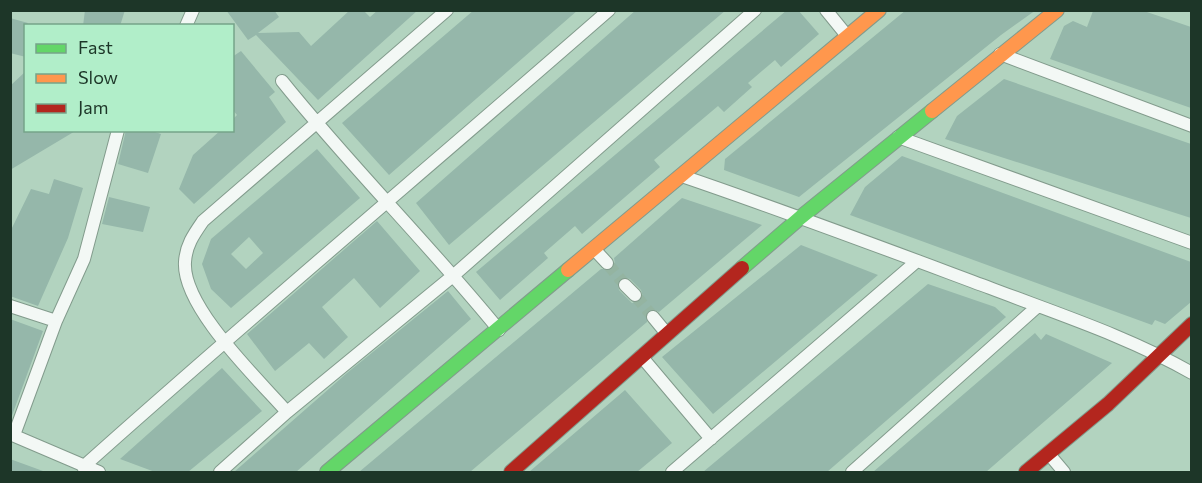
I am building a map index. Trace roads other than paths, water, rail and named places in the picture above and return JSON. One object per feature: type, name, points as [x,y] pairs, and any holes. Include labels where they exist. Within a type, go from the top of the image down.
[{"type":"street","points":[[187,24],[193,10]]},
{"type":"street","points":[[287,412],[204,314],[191,290],[185,264],[189,241],[203,221],[447,10]]},
{"type":"street","points":[[82,467],[224,340],[388,204],[609,10]]},
{"type":"street","points":[[220,472],[287,412],[454,275],[755,10]]},
{"type":"street","points":[[826,10],[848,37]]},
{"type":"street","points":[[327,472],[879,10]]},
{"type":"street","points":[[511,472],[801,217],[1057,10]]},
{"type":"street","points":[[1000,54],[1191,126]]},
{"type":"street","points":[[282,81],[316,123],[454,275],[499,330]]},
{"type":"street","points":[[99,472],[82,467],[12,435],[56,321],[84,259],[117,132]]},
{"type":"street","points":[[898,137],[1191,243]]},
{"type":"street","points":[[682,176],[801,217],[1038,306],[1158,354],[1191,374]]},
{"type":"street","points":[[594,249],[607,264]]},
{"type":"street","points":[[672,472],[917,261]]},
{"type":"street","points":[[625,285],[635,295]]},
{"type":"street","points":[[10,306],[56,321]]},
{"type":"street","points":[[852,472],[1038,306]]},
{"type":"street","points":[[653,317],[667,334]]},
{"type":"street","points":[[1026,472],[1108,404],[1191,324]]},
{"type":"street","points":[[641,356],[711,439]]},
{"type":"street","points":[[1048,453],[1064,472]]},
{"type":"tunnel","points":[[607,263],[625,285]]},
{"type":"tunnel","points":[[635,295],[653,317]]}]
